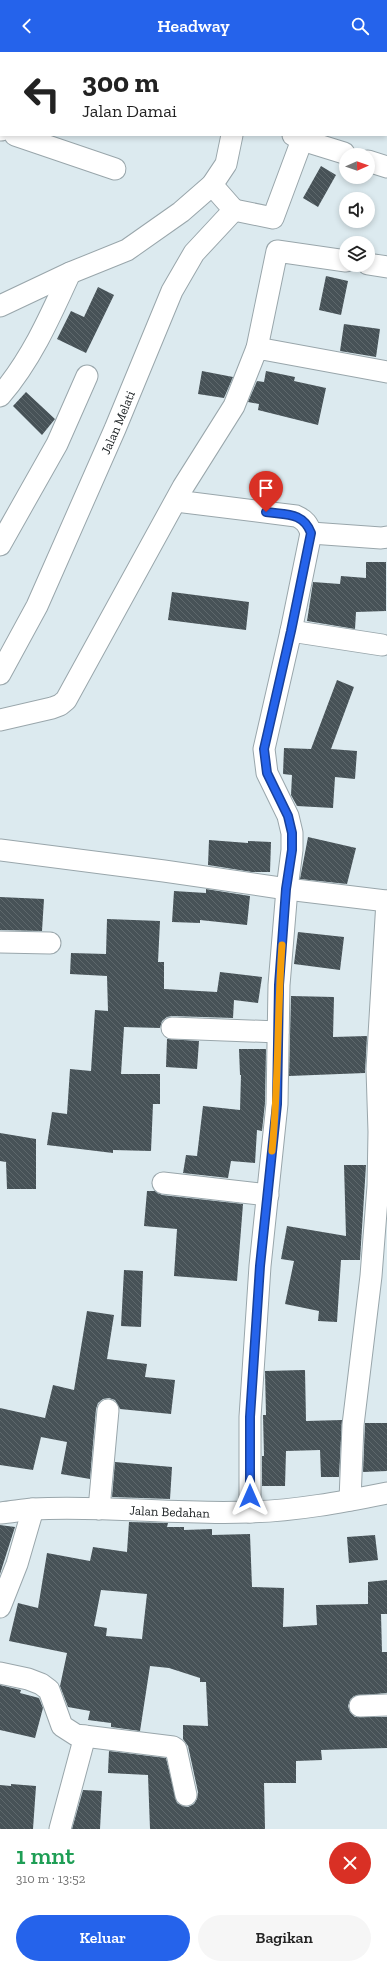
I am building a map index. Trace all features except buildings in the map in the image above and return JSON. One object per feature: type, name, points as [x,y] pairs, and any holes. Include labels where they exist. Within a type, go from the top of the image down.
[{"type":"street","points":[[18,136],[115,169]]},
{"type":"street","points":[[0,306],[70,273],[127,250],[181,212],[212,185],[226,164],[232,136]]},
{"type":"street","points":[[212,185],[234,210],[273,218],[297,137],[339,151]]},
{"type":"street","points":[[375,163],[387,167]]},
{"type":"street","name":"Jalan Melati","points":[[0,674],[37,606],[116,429],[172,290],[194,253],[234,210]]},
{"type":"street","points":[[0,720],[56,707],[66,700],[176,501],[234,406],[257,348],[277,251],[339,260]]},
{"type":"street","points":[[375,265],[387,266]]},
{"type":"street","points":[[0,396],[16,378],[42,334],[70,273]]},
{"type":"street","points":[[257,348],[387,372]]},
{"type":"street","points":[[0,545],[57,444],[87,376]]},
{"type":"street","points":[[176,501],[296,516],[303,519],[308,525],[311,533],[291,631],[264,749],[267,773],[288,816],[292,833],[292,850],[286,889],[278,1032],[277,1104],[260,1266],[250,1417],[250,1512]]},
{"type":"street","points":[[311,533],[381,538],[387,537]]},
{"type":"street","points":[[291,631],[382,645]]},
{"type":"street","points":[[0,850],[164,871],[286,889],[387,901],[377,1069],[382,1186],[353,1425],[350,1500]]},
{"type":"street","points":[[0,942],[50,943]]},
{"type":"street","points":[[172,1028],[278,1032]]},
{"type":"street","points":[[163,1183],[268,1195]]},
{"type":"street","points":[[100,1509],[108,1410]]},
{"type":"street","name":"Jalan Bedahan","points":[[0,1513],[33,1509],[100,1509],[204,1513],[250,1512],[350,1500],[387,1493]]},
{"type":"street","points":[[0,1607],[17,1564],[33,1509]]},
{"type":"street","points":[[0,1673],[28,1679],[41,1684],[49,1690],[62,1726],[76,1735],[173,1747],[176,1749],[186,1795]]},
{"type":"street","points":[[360,1706],[387,1705]]},
{"type":"street","points":[[60,1829],[85,1736]]},
{"type":"slow traffic","points":[[272,1151],[277,1104],[278,1016],[282,945]]},
{"type":"route","points":[[250,1496],[250,1417],[260,1266],[277,1104],[279,985],[286,889],[292,850],[292,833],[288,816],[267,773],[264,749],[291,631],[311,533],[308,525],[303,519],[296,516],[266,512]]}]
